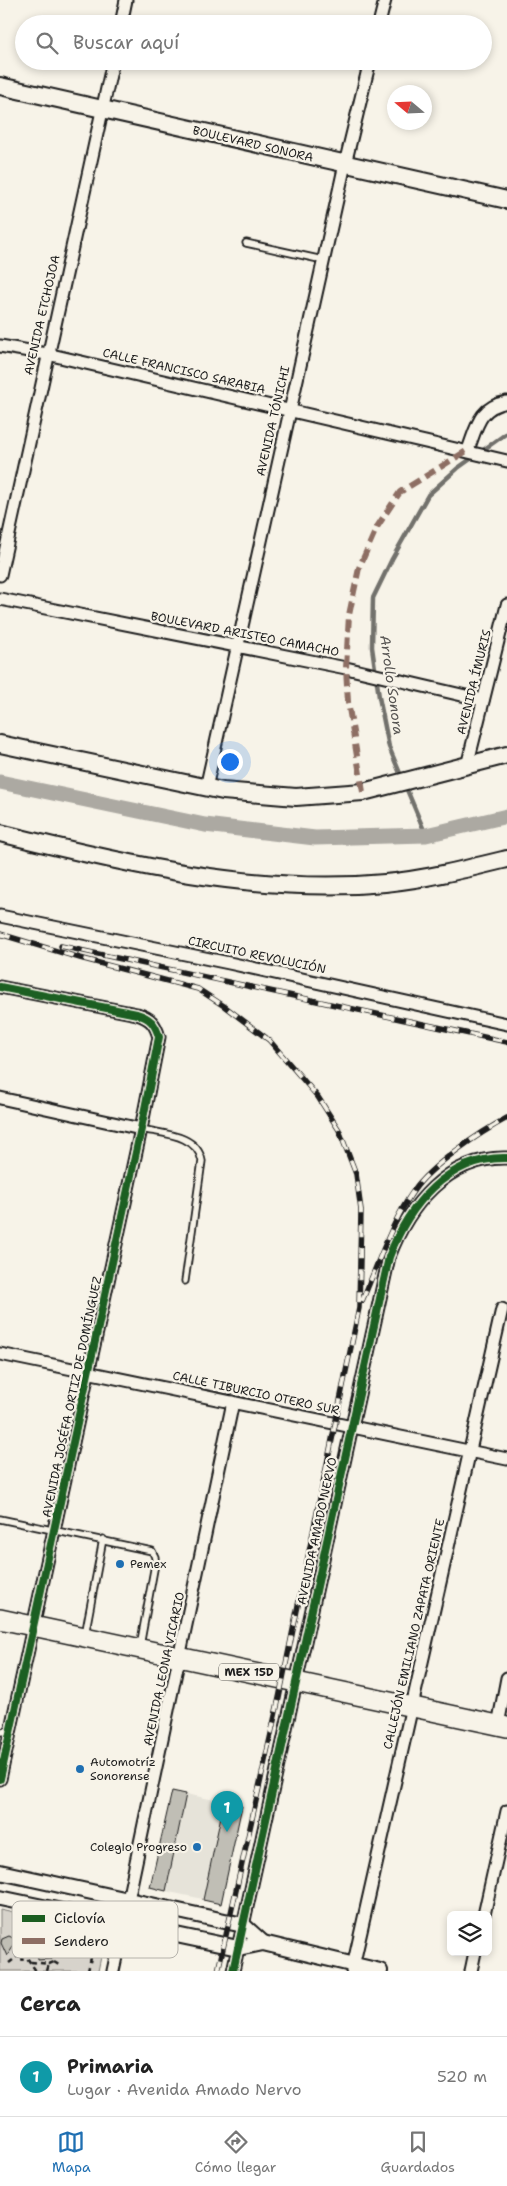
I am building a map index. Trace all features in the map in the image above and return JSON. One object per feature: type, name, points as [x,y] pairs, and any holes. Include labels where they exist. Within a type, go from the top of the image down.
[{"type":"highway","name":"MEX 15D","points":[[0,1619],[502,1726]]},
{"type":"main road","name":"BOULEVARD SONORA","points":[[0,86],[507,200]]},
{"type":"main road","points":[[0,744],[206,788],[276,796],[328,796],[378,789],[507,754]]},
{"type":"main road","points":[[0,833],[136,865],[197,875],[265,882],[337,885],[383,883],[439,876],[507,859]]},
{"type":"street","points":[[123,15],[126,0]]},
{"type":"street","points":[[381,15],[385,0]]},
{"type":"street","name":"AVENIDA ETCHOJOA","points":[[0,576],[47,354],[111,70]]},
{"type":"street","name":"AVENIDA TÓNICHI","points":[[206,788],[344,164],[368,70]]},
{"type":"street","name":"CALLE FRANCISCO SARABIA","points":[[0,346],[47,354],[507,460]]},
{"type":"street","points":[[468,450],[487,409],[496,404],[507,402]]},
{"type":"street","name":"BOULEVARD ARISTEO CAMACHO","points":[[0,599],[346,668],[483,700]]},
{"type":"street","name":"AVENIDA ÍMURIS","points":[[467,766],[507,604]]},
{"type":"street","name":"CIRCUITO REVOLUCIÓN","points":[[0,916],[239,965],[507,1024]]},
{"type":"street","name":"AVENIDA JOSÉFA ORTIZ DE DOMÍNGUEZ","points":[[0,987],[136,1014],[152,1021],[159,1037],[34,1626],[5,1732],[0,1779]]},
{"type":"street","points":[[0,1098],[141,1129]]},
{"type":"street","name":"AVENIDA AMADO NERVO","points":[[233,1971],[389,1257],[407,1218],[432,1188],[464,1165],[484,1160],[507,1158]]},
{"type":"street","name":"CALLEJÓN EMILIANO ZAPATA ORIENTE","points":[[353,1968],[502,1309]]},
{"type":"street","name":"CALLE TIBURCIO OTERO SUR","points":[[0,1354],[507,1459]]},
{"type":"street","name":"AVENIDA LEONA VICARIO","points":[[129,1900],[233,1402]]},
{"type":"street","points":[[502,1726],[507,1678]]},
{"type":"street","points":[[485,1911],[507,1811]]},
{"type":"street","points":[[0,1872],[134,1901]]},
{"type":"street","points":[[0,1898],[14,1901]]},
{"type":"street","points":[[178,1911],[243,1925],[263,1943],[353,1968],[380,1971]]},
{"type":"street","points":[[178,1935],[238,1948],[263,1943]]},
{"type":"street","points":[[471,1971],[474,1956]]},
{"type":"street","name":"AVENIDA LEONA VICARIO","points":[[113,1971],[116,1958]]},
{"type":"lane","points":[[246,243],[323,260]]},
{"type":"lane","points":[[141,1129],[188,1141],[201,1152],[202,1161],[185,1281]]},
{"type":"lane","points":[[0,1519],[146,1548],[152,1551],[155,1557],[140,1649]]},
{"type":"lane","points":[[85,1637],[103,1539]]},
{"type":"path","points":[[9,1963],[15,1958]]},
{"type":"path","points":[[22,1958],[23,1964]]},
{"type":"path","points":[[26,1958],[31,1962],[48,1964],[54,1962]]},
{"type":"path","points":[[52,1958],[59,1965]]},
{"type":"path","points":[[88,1971],[91,1958]]},
{"type":"path","points":[[31,1962],[36,1971]]},
{"type":"path","points":[[47,1971],[48,1964]]},
{"type":"shaded area","name":"Colegio Progreso","points":[[172,1791],[243,1806],[222,1903],[150,1888]]},
{"type":"shaded area","points":[[0,1910],[12,1913],[12,1958],[101,1958],[98,1971],[0,1971]]},
{"type":"building","points":[[172,1791],[186,1794],[166,1891],[150,1887]]},
{"type":"building","points":[[224,1802],[242,1806],[221,1904],[203,1900]]},
{"type":"building","points":[[9,1936],[12,1938],[12,1948],[7,1956],[1,1943],[2,1939]]},
{"type":"building","points":[[38,1958],[52,1959],[38,1960]]},
{"type":"waterway","name":"Arrollo Sonora","points":[[402,778],[389,747],[379,697],[372,647],[373,598],[392,559],[428,495],[458,468],[507,433]]},
{"type":"waterway","points":[[0,782],[205,825],[315,838],[426,835],[507,816]]},
{"type":"waterway","name":"Arrollo Sonora","points":[[405,785],[426,835]]},
{"type":"railway","points":[[0,934],[80,958],[198,989],[224,1006],[269,1040],[318,1097],[339,1130],[356,1174],[361,1210],[359,1308],[279,1698],[218,1971]]},
{"type":"railway","points":[[61,946],[507,1042]]},
{"type":"railway","points":[[362,1301],[398,1216],[414,1190],[444,1160],[507,1118]]},
{"type":"marked path","points":[[363,792],[348,702],[346,668],[349,615],[359,568],[377,527],[400,492],[468,450]]},
{"type":"cycle path","points":[[0,987],[137,1014],[151,1022],[156,1028],[159,1037],[141,1129],[0,1779]]},
{"type":"cycle path","points":[[233,1971],[389,1257],[407,1220],[433,1188],[449,1175],[466,1165],[486,1160],[507,1158]]},
{"type":"place","name":"Pemex","points":[[120,1564]]},
{"type":"place","name":"Automotríz Sonorense","points":[[80,1769]]},
{"type":"place","name":"Primaria","points":[[227,1832]]},
{"type":"place","name":"Colegio Progreso","points":[[197,1847]]}]
